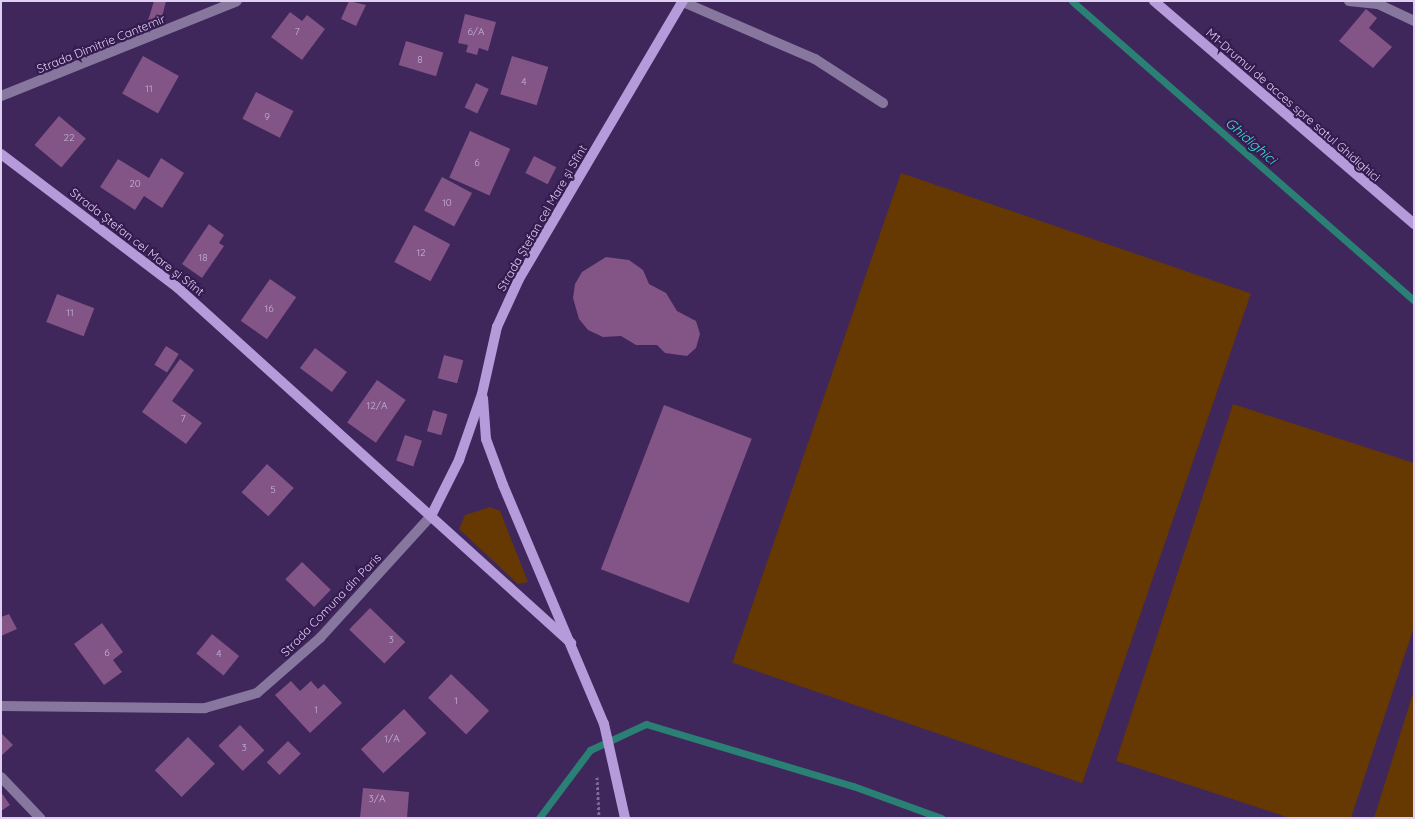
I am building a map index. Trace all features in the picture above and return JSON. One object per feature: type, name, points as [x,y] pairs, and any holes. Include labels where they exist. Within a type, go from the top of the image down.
[{"type":"street","name":"Strada Dimitrie Cantemir","points":[[1,96],[237,1]]},
{"type":"street","points":[[1349,1],[1378,4],[1414,21]]},
{"type":"street","points":[[683,2],[815,59],[883,102]]},
{"type":"street","name":"Strada Ștefan cel Mare și Sfînt","points":[[431,516],[451,481],[482,394],[497,327],[519,279],[683,2]]},
{"type":"street","name":"M1-Drumul de acces spre satul Ghidighici","points":[[1157,2],[1414,224]]},
{"type":"street","name":"Strada Ștefan cel Mare și Sfînt","points":[[1,154],[178,288],[571,642]]},
{"type":"street","points":[[482,394],[486,439],[502,485],[571,642],[605,731],[625,818]]},
{"type":"street","name":"Strada Comuna din Paris","points":[[1,706],[206,708],[257,693],[320,638],[431,516]]},
{"type":"street","points":[[1,777],[40,818]]},
{"type":"path","points":[[596,771],[599,818]]},
{"type":"shaded area","points":[[901,173],[1251,293],[1082,783],[732,663]]},
{"type":"shaded area","points":[[1233,404],[1414,463],[1414,627],[1351,818],[1290,818],[1116,761]]},
{"type":"shaded area","points":[[490,507],[500,511],[528,582],[518,584],[459,529],[465,515]]},
{"type":"shaded area","points":[[1414,690],[1414,818],[1374,818]]},
{"type":"building","points":[[154,1],[166,1],[161,21],[146,27]]},
{"type":"building","points":[[349,1],[366,5],[356,26],[341,19]]},
{"type":"building","points":[[1366,9],[1377,18],[1369,28],[1392,47],[1373,68],[1339,41]]},
{"type":"building","points":[[290,12],[302,21],[307,15],[325,29],[302,60],[271,37]]},
{"type":"building","points":[[465,14],[496,22],[488,51],[479,48],[477,55],[466,52],[468,45],[458,43]]},
{"type":"building","points":[[406,41],[443,52],[436,76],[399,65]]},
{"type":"building","points":[[143,56],[179,76],[158,113],[122,94]]},
{"type":"building","points":[[512,56],[548,67],[537,105],[500,94]]},
{"type":"building","points":[[476,83],[489,89],[477,113],[465,107]]},
{"type":"building","points":[[256,92],[293,111],[280,138],[242,119]]},
{"type":"building","points":[[59,116],[86,138],[61,168],[35,145]]},
{"type":"building","points":[[470,131],[510,149],[489,195],[449,178]]},
{"type":"building","points":[[534,156],[556,167],[548,184],[525,173]]},
{"type":"building","points":[[161,158],[184,173],[162,208],[144,196],[135,210],[100,187],[118,159],[149,178]]},
{"type":"building","points":[[442,177],[472,193],[454,227],[424,211]]},
{"type":"building","points":[[209,224],[224,235],[219,243],[224,246],[202,278],[182,264]]},
{"type":"building","points":[[414,225],[450,244],[430,281],[394,262]]},
{"type":"building","points":[[606,257],[629,260],[643,270],[649,284],[666,293],[677,311],[696,321],[700,334],[696,348],[687,356],[665,353],[657,345],[636,345],[621,336],[603,337],[588,330],[579,319],[573,298],[575,284],[582,272]]},
{"type":"building","points":[[270,279],[296,297],[267,339],[241,321]]},
{"type":"building","points":[[57,294],[94,308],[84,336],[46,322]]},
{"type":"building","points":[[166,346],[179,354],[167,373],[154,365]]},
{"type":"building","points":[[315,348],[347,372],[332,392],[300,368]]},
{"type":"building","points":[[444,355],[463,360],[457,383],[438,378]]},
{"type":"building","points":[[180,359],[194,370],[172,401],[202,423],[186,444],[142,412]]},
{"type":"building","points":[[377,380],[406,400],[376,443],[347,423]]},
{"type":"building","points":[[664,405],[752,439],[689,603],[601,569]]},
{"type":"building","points":[[433,410],[447,414],[441,435],[427,431]]},
{"type":"building","points":[[405,435],[422,441],[413,466],[396,461]]},
{"type":"building","points":[[267,464],[294,488],[268,516],[242,492]]},
{"type":"building","points":[[302,562],[331,590],[314,607],[285,579]]},
{"type":"building","points":[[370,608],[405,642],[384,664],[349,630]]},
{"type":"building","points":[[9,614],[17,629],[1,636],[1,617]]},
{"type":"building","points":[[102,623],[123,652],[113,660],[122,672],[104,685],[74,644]]},
{"type":"building","points":[[212,634],[239,656],[223,675],[196,653]]},
{"type":"building","points":[[451,674],[489,711],[466,735],[428,698]]},
{"type":"building","points":[[291,681],[300,691],[311,681],[318,689],[324,684],[342,703],[310,733],[275,695]]},
{"type":"building","points":[[404,709],[427,733],[383,773],[361,749]]},
{"type":"building","points":[[240,725],[264,750],[243,771],[218,746]]},
{"type":"building","points":[[1,733],[13,745],[1,756]]},
{"type":"building","points":[[188,737],[215,764],[182,797],[155,770]]},
{"type":"building","points":[[288,741],[301,754],[280,775],[267,762]]},
{"type":"building","points":[[363,788],[409,792],[407,818],[360,818]]},
{"type":"building","points":[[1,792],[10,805],[1,811]]},
{"type":"waterway","name":"Ghidighici","points":[[1072,1],[1414,300]]},
{"type":"waterway","points":[[539,818],[590,750],[646,724],[853,786],[941,818]]}]
